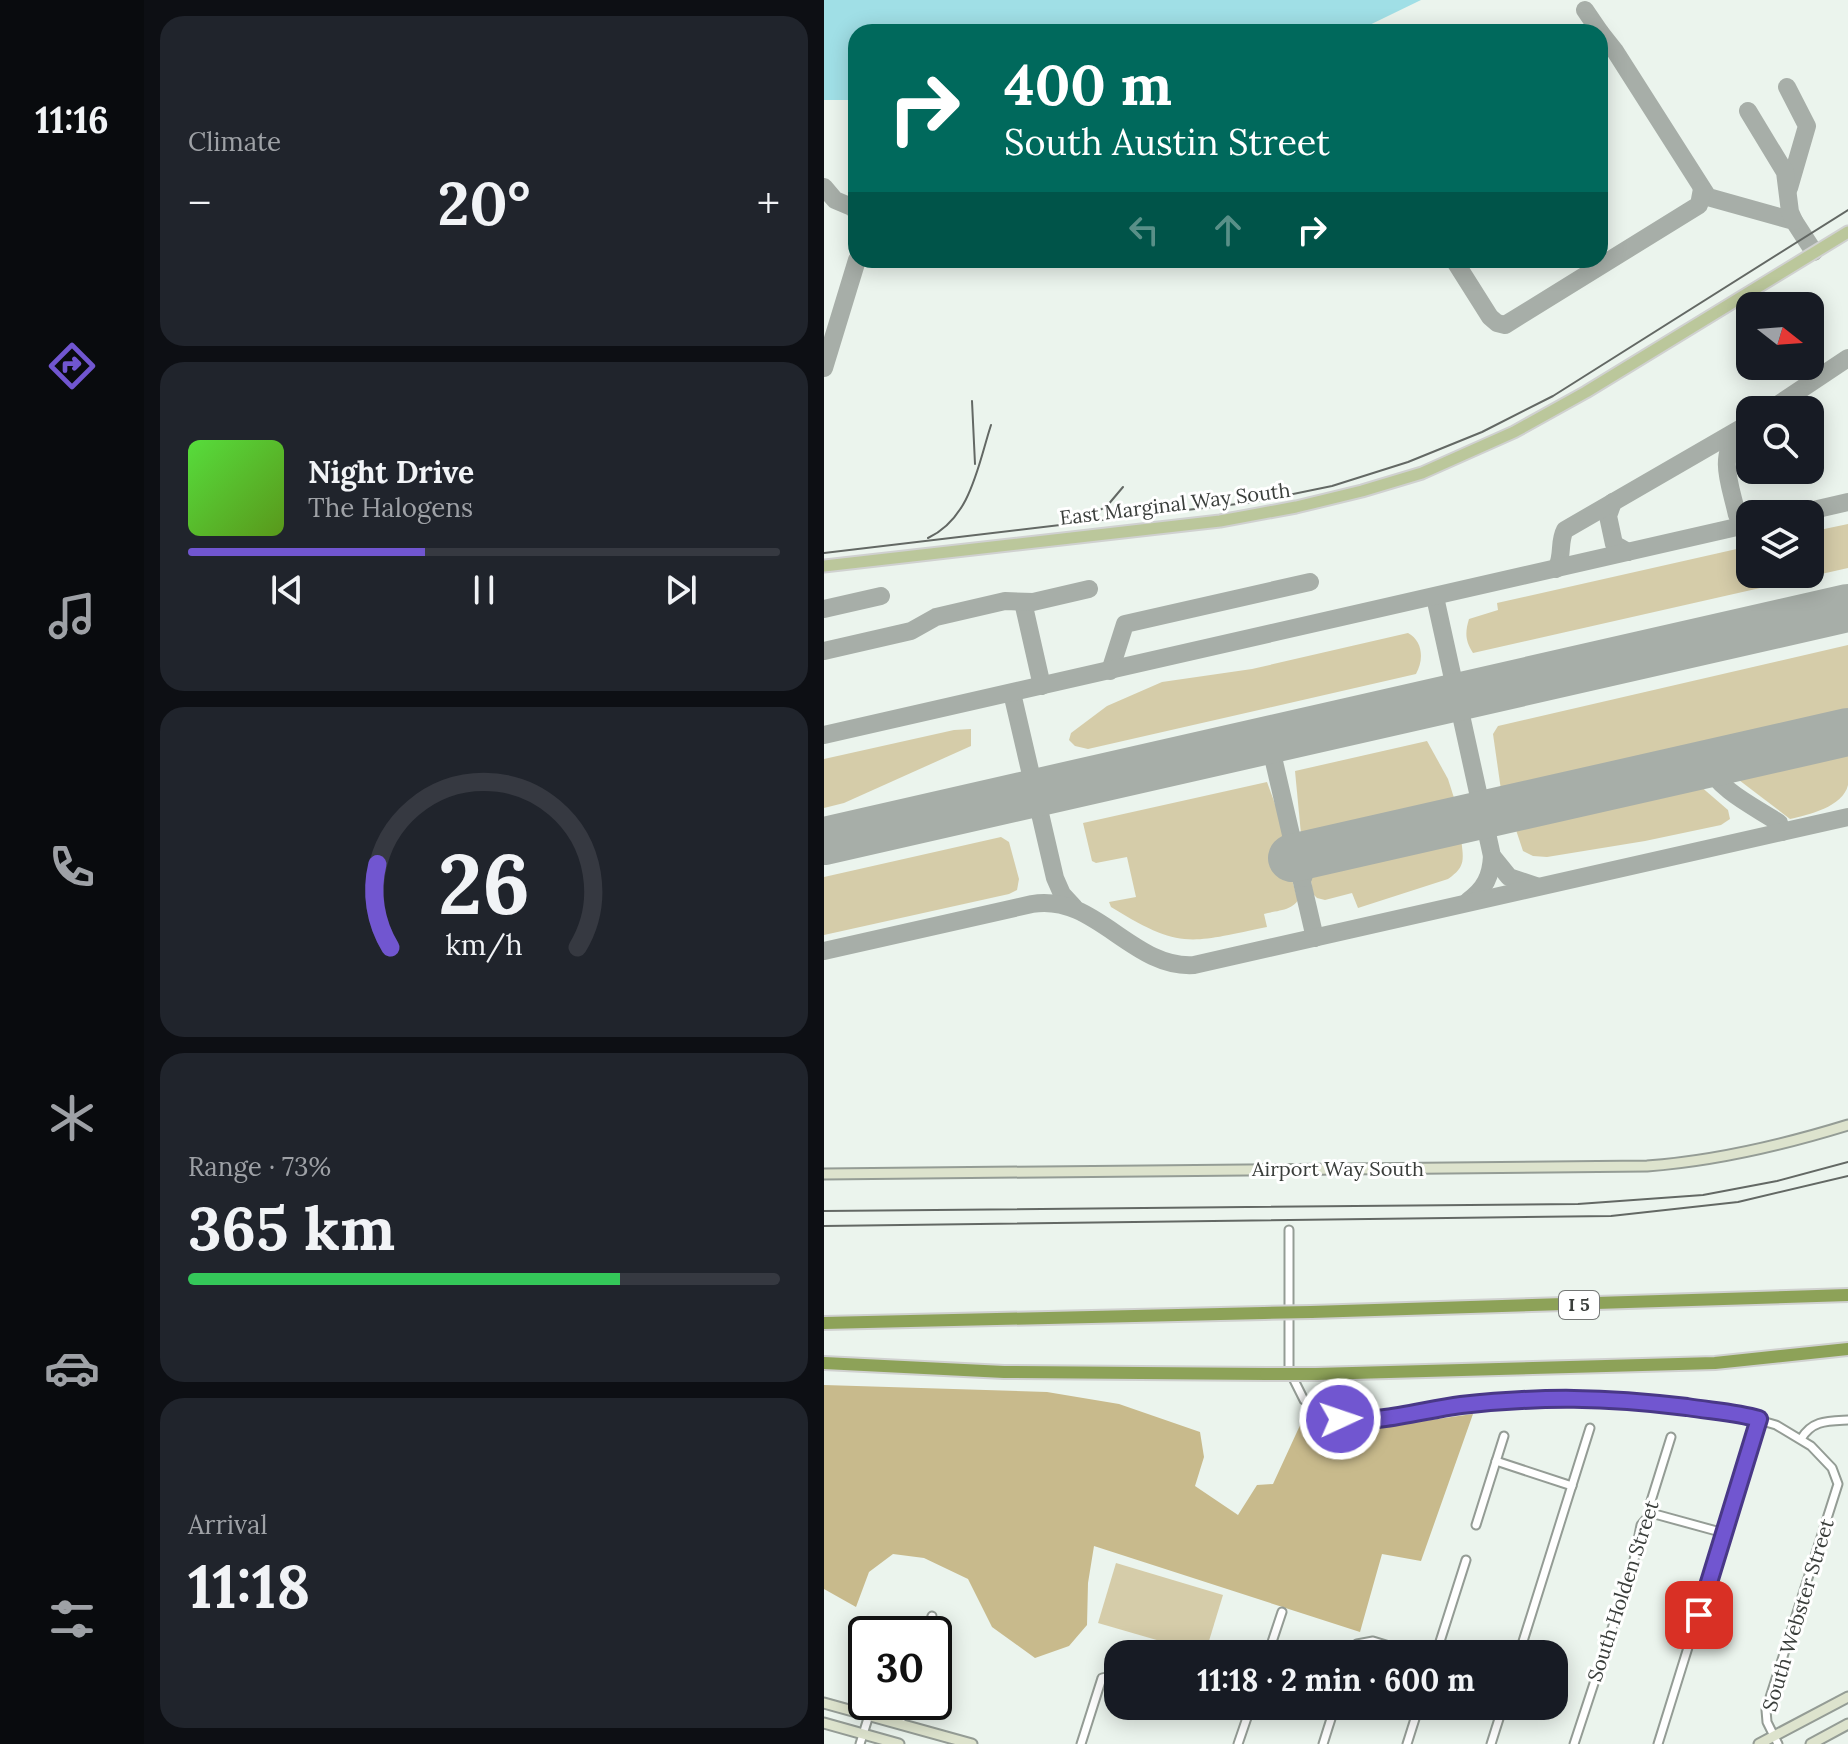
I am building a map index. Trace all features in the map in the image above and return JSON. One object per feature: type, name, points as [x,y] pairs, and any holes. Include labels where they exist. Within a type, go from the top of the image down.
[{"type":"highway","name":"I 5","points":[[824,1323],[1848,1295]]},
{"type":"highway","points":[[824,1363],[1004,1372],[1316,1374],[1715,1363],[1848,1349]]},
{"type":"main road","name":"East Marginal Way South","points":[[824,566],[1220,521],[1296,507],[1422,473],[1514,432],[1586,392],[1848,232]]},
{"type":"main road","name":"Airport Way South","points":[[824,1174],[1647,1166],[1757,1149],[1848,1125]]},
{"type":"main road","points":[[1759,1744],[1776,1740],[1848,1697]]},
{"type":"main road","points":[[824,1703],[848,1709]]},
{"type":"main road","points":[[888,1720],[972,1744]]},
{"type":"main road","points":[[824,1723],[862,1739],[899,1744]]},
{"type":"main road","points":[[1811,1744],[1845,1730]]},
{"type":"street","points":[[1289,1230],[1289,1370],[1304,1400],[1330,1417],[1349,1420],[1500,1401],[1562,1397],[1614,1399],[1738,1414],[1759,1419],[1801,1439],[1805,1431],[1817,1423],[1848,1420]]},
{"type":"street","points":[[1658,1744],[1759,1419]]},
{"type":"street","points":[[1523,1640],[1590,1428]]},
{"type":"street","points":[[1476,1525],[1504,1436]]},
{"type":"street","name":"South Holden Street","points":[[1574,1744],[1633,1565],[1641,1525],[1651,1513],[1651,1501],[1671,1437]]},
{"type":"street","name":"South Webster Street","points":[[1776,1740],[1767,1722],[1768,1703],[1838,1484],[1832,1468],[1801,1439]]},
{"type":"street","points":[[1496,1461],[1572,1486]]},
{"type":"street","points":[[1651,1513],[1724,1533]]},
{"type":"street","points":[[1440,1640],[1466,1560]]},
{"type":"street","points":[[1273,1640],[1282,1612]]},
{"type":"street","points":[[1081,1744],[1104,1678]]},
{"type":"street","points":[[1238,1744],[1247,1720]]},
{"type":"street","points":[[1323,1744],[1331,1720]]},
{"type":"street","points":[[1407,1744],[1415,1720]]},
{"type":"street","points":[[1491,1744],[1499,1720]]},
{"type":"shaded area","points":[[1848,524],[1848,568],[1824,573],[1824,529]]},
{"type":"shaded area","points":[[1736,549],[1736,588],[1760,588],[1473,653],[1466,632],[1469,619],[1498,610],[1497,603]]},
{"type":"shaded area","points":[[1408,633],[1417,641],[1421,651],[1416,674],[1088,749],[1075,746],[1069,740],[1071,733],[1107,706],[1162,682],[1252,669]]},
{"type":"shaded area","points":[[1848,645],[1848,711],[1501,790],[1493,734],[1498,726]]},
{"type":"shaded area","points":[[971,729],[971,746],[844,803],[824,808],[824,759],[954,730]]},
{"type":"shaded area","points":[[1427,741],[1448,779],[1455,801],[1301,834],[1295,771]]},
{"type":"shaded area","points":[[1848,753],[1845,793],[1824,809],[1790,819],[1735,777]]},
{"type":"shaded area","points":[[1267,782],[1287,837],[1281,839],[1296,894],[1300,894],[1291,907],[1264,914],[1267,927],[1220,937],[1186,939],[1154,931],[1111,907],[1109,902],[1136,897],[1127,857],[1096,863],[1092,861],[1083,823]]},
{"type":"shaded area","points":[[1699,785],[1728,810],[1730,819],[1721,825],[1645,841],[1547,857],[1533,856],[1523,851],[1515,827]]},
{"type":"shaded area","points":[[1001,837],[1009,842],[1019,879],[1017,890],[824,935],[824,877]]},
{"type":"shaded area","points":[[1461,837],[1461,866],[1448,879],[1358,908],[1352,893],[1325,900],[1313,894],[1310,874],[1317,869]]},
{"type":"shaded area","points":[[824,1385],[1047,1392],[1119,1404],[1200,1432],[1204,1457],[1195,1486],[1238,1515],[1257,1485],[1273,1484],[1302,1421],[1315,1420],[1352,1431],[1473,1414],[1421,1561],[1382,1554],[1360,1632],[1094,1546],[1088,1583],[1087,1625],[1069,1646],[1035,1658],[992,1627],[968,1579],[924,1558],[893,1554],[869,1572],[856,1607],[824,1589]]},
{"type":"shaded area","points":[[1116,1563],[1223,1595],[1209,1640],[1157,1640],[1098,1623]]},
{"type":"water","points":[[824,0],[1421,0],[1372,24],[848,24],[848,100],[824,100]]},
{"type":"taxiway","points":[[1585,10],[1595,24]]},
{"type":"taxiway","points":[[1608,42],[1708,197],[1794,221],[1814,252]]},
{"type":"taxiway","points":[[1787,87],[1807,126],[1789,188]]},
{"type":"taxiway","points":[[1748,111],[1785,172],[1794,221]]},
{"type":"taxiway","points":[[824,187],[835,200],[848,205]]},
{"type":"taxiway","points":[[1608,261],[1699,205],[1702,189]]},
{"type":"taxiway","points":[[824,368],[855,268]]},
{"type":"taxiway","points":[[1459,268],[1490,317],[1505,325],[1597,268]]},
{"type":"taxiway","points":[[1791,396],[1848,358]]},
{"type":"taxiway","points":[[1556,569],[1565,530],[1736,431]]},
{"type":"taxiway","points":[[1736,436],[1727,462],[1736,511]]},
{"type":"taxiway","points":[[1613,502],[1608,516],[1614,544],[1628,552]]},
{"type":"taxiway","points":[[1824,508],[1848,502]]},
{"type":"taxiway","points":[[824,735],[1736,527]]},
{"type":"taxiway","points":[[1110,671],[1125,624],[1310,582]]},
{"type":"taxiway","points":[[824,651],[911,631],[936,617],[1005,601],[1033,602],[1089,589]]},
{"type":"taxiway","points":[[824,609],[881,596]]},
{"type":"taxiway","points":[[1435,597],[1492,856],[1509,877],[1536,886]]},
{"type":"taxiway","points":[[1023,602],[1042,686]]},
{"type":"taxiway","points":[[1012,693],[1055,878],[1062,894],[1074,907]]},
{"type":"taxiway","points":[[1269,740],[1315,938]]},
{"type":"taxiway","points":[[1708,764],[1720,782],[1779,823],[1782,832]]},
{"type":"taxiway","points":[[824,951],[1032,904],[1055,904],[1075,909],[1151,956],[1172,963],[1194,965],[1848,817]]},
{"type":"taxiway","points":[[1303,878],[1309,859],[1323,851]]},
{"type":"taxiway","points":[[1468,901],[1486,882],[1492,856]]},
{"type":"runway","points":[[824,841],[1848,608]]},
{"type":"runway","points":[[1292,858],[1848,732]]},
{"type":"railway","points":[[824,553],[1254,502],[1332,486],[1408,462],[1482,432],[1553,396],[1848,210]]},
{"type":"railway","points":[[972,401],[975,464]]},
{"type":"railway","points":[[928,538],[943,529],[963,504],[977,473],[991,425]]},
{"type":"railway","points":[[1084,519],[1107,506],[1123,487]]},
{"type":"railway","points":[[824,1211],[1578,1204],[1703,1195],[1777,1181],[1848,1162]]},
{"type":"railway","points":[[824,1226],[1611,1216],[1738,1202],[1848,1176]]},
{"type":"route","points":[[1340,1419],[1375,1418],[1548,1397],[1614,1399],[1759,1419],[1699,1615]]}]
